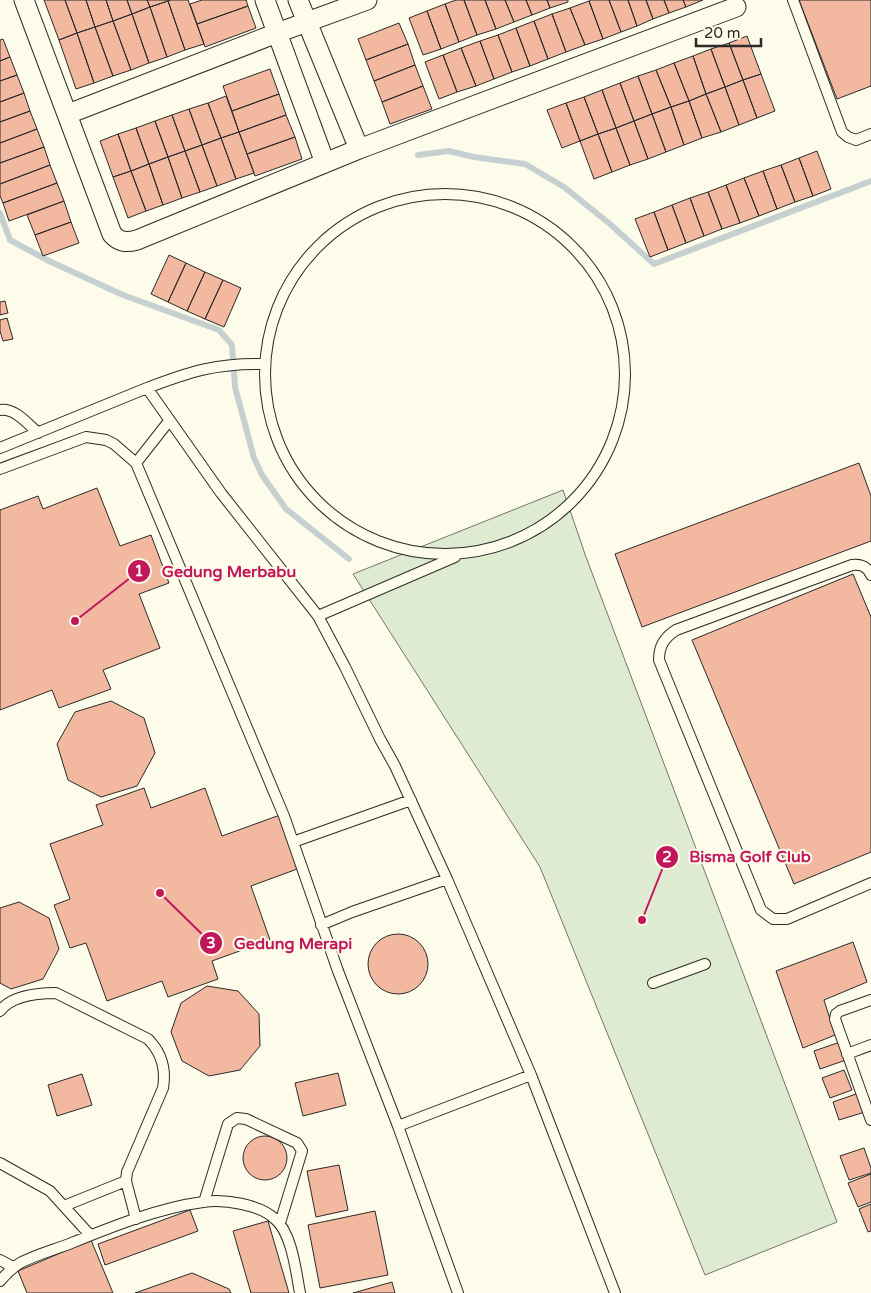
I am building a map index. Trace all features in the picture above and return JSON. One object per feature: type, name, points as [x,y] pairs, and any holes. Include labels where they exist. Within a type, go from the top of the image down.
[{"type":"street","points":[[24,0],[112,234],[122,242],[137,240],[359,149],[736,7]]},
{"type":"street","points":[[265,0],[325,163]]},
{"type":"street","points":[[298,0],[359,149]]},
{"type":"street","points":[[68,114],[367,0]]},
{"type":"lane","points":[[793,0],[842,132],[856,140],[871,134]]},
{"type":"lane","points":[[410,193],[468,198],[502,207],[533,221],[558,238],[584,259],[602,284],[613,307],[624,355],[626,384],[622,413],[614,441],[605,460],[589,483],[545,526],[516,543],[483,556],[455,557],[388,544],[344,519],[321,499],[294,463],[275,425],[262,364],[272,310],[277,295],[292,273],[311,252],[346,221],[378,204],[410,193]]},
{"type":"lane","points":[[0,448],[147,388],[204,368],[262,364]]},
{"type":"lane","points":[[147,388],[227,501],[318,616],[371,716],[447,879],[532,1076],[614,1293]]},
{"type":"lane","points":[[0,410],[6,409],[16,414],[38,433]]},
{"type":"lane","points":[[136,463],[169,421]]},
{"type":"lane","points":[[0,469],[79,438],[86,437],[106,440],[114,444],[136,463],[293,842],[321,925],[398,1126],[458,1293]]},
{"type":"lane","points":[[318,616],[455,557]]},
{"type":"lane","points":[[871,575],[866,567],[858,564],[852,566],[676,630],[664,640],[659,651],[660,660],[761,910],[772,919],[787,919],[871,883]]},
{"type":"lane","points":[[293,842],[411,800]]},
{"type":"lane","points":[[321,925],[352,912],[447,879]]},
{"type":"lane","points":[[653,983],[705,964]]},
{"type":"lane","points":[[0,1010],[19,998],[42,993],[56,993],[154,1044],[164,1066],[165,1076],[163,1088],[129,1166],[126,1181],[136,1219]]},
{"type":"lane","points":[[871,1000],[840,1011],[836,1014],[835,1019],[871,1120]]},
{"type":"lane","points":[[847,1054],[871,1045]]},
{"type":"lane","points":[[398,1126],[532,1076]]},
{"type":"lane","points":[[204,1202],[228,1124],[237,1118],[246,1119],[297,1143],[301,1147],[302,1152],[280,1223]]},
{"type":"lane","points":[[0,1163],[50,1191],[90,1236]]},
{"type":"lane","points":[[64,1206],[126,1181]]},
{"type":"lane","points":[[0,1281],[13,1267],[22,1262],[136,1219],[204,1202],[236,1203],[266,1212],[280,1223],[287,1236],[300,1293]]},
{"type":"lane","points":[[0,1260],[13,1267]]},
{"type":"green space","points":[[563,490],[586,557],[837,1222],[705,1275],[540,867],[353,574]]},
{"type":"building","points":[[44,0],[65,0],[77,33],[59,40]]},
{"type":"building","points":[[65,0],[86,0],[95,27],[77,33]]},
{"type":"building","points":[[86,0],[106,0],[113,21],[95,27]]},
{"type":"building","points":[[106,0],[127,0],[132,14],[113,21]]},
{"type":"building","points":[[127,0],[147,0],[150,7],[132,14]]},
{"type":"building","points":[[147,0],[168,0],[168,1],[150,7]]},
{"type":"building","points":[[188,0],[204,44],[185,50],[168,1]]},
{"type":"building","points":[[202,0],[246,0],[248,6],[197,24],[190,4]]},
{"type":"building","points":[[456,0],[464,0],[477,35],[459,42],[445,4]]},
{"type":"building","points":[[464,0],[485,0],[496,29],[477,35]]},
{"type":"building","points":[[485,0],[505,0],[514,22],[496,29]]},
{"type":"building","points":[[505,0],[526,0],[532,15],[514,22]]},
{"type":"building","points":[[526,0],[547,0],[550,8],[532,15]]},
{"type":"building","points":[[547,0],[568,0],[568,2],[550,8]]},
{"type":"building","points":[[609,0],[621,32],[603,39],[589,1]]},
{"type":"building","points":[[609,0],[628,0],[637,26],[621,32]]},
{"type":"building","points":[[628,0],[646,0],[653,19],[637,26]]},
{"type":"building","points":[[646,0],[664,0],[669,13],[653,19]]},
{"type":"building","points":[[664,0],[683,0],[686,7],[669,13]]},
{"type":"building","points":[[683,0],[703,0],[686,7]]},
{"type":"building","points":[[799,0],[871,0],[871,86],[837,99]]},
{"type":"building","points":[[168,1],[185,50],[167,57],[150,7]]},
{"type":"building","points":[[589,1],[603,39],[585,45],[570,8]]},
{"type":"building","points":[[445,4],[459,42],[441,49],[427,11]]},
{"type":"building","points":[[248,6],[256,28],[205,47],[197,24]]},
{"type":"building","points":[[150,7],[167,57],[149,63],[132,14]]},
{"type":"building","points":[[570,8],[585,45],[566,52],[552,14]]},
{"type":"building","points":[[427,11],[441,49],[423,55],[409,18]]},
{"type":"building","points":[[132,14],[149,63],[131,70],[113,21]]},
{"type":"building","points":[[552,14],[566,52],[548,59],[534,21]]},
{"type":"building","points":[[113,21],[131,70],[113,76],[95,27]]},
{"type":"building","points":[[534,21],[548,59],[530,66],[516,28]]},
{"type":"building","points":[[399,23],[408,44],[366,60],[358,39]]},
{"type":"building","points":[[95,27],[113,76],[94,83],[77,33]]},
{"type":"building","points":[[516,28],[530,66],[512,72],[498,35]]},
{"type":"building","points":[[77,33],[94,83],[76,89],[59,40]]},
{"type":"building","points":[[498,35],[512,72],[494,79],[480,41]]},
{"type":"building","points":[[747,36],[761,74],[743,80],[729,43]]},
{"type":"building","points":[[3,39],[10,57],[0,61],[0,40]]},
{"type":"building","points":[[480,41],[494,79],[476,86],[461,48]]},
{"type":"building","points":[[729,43],[743,80],[725,87],[711,49]]},
{"type":"building","points":[[408,44],[415,65],[374,81],[366,60]]},
{"type":"building","points":[[461,48],[476,86],[457,92],[443,55]]},
{"type":"building","points":[[711,49],[725,87],[706,94],[693,56]]},
{"type":"building","points":[[443,55],[457,92],[439,99],[425,62]]},
{"type":"building","points":[[693,56],[706,94],[689,101],[674,63]]},
{"type":"building","points":[[10,57],[17,75],[0,81],[0,61]]},
{"type":"building","points":[[674,63],[689,101],[671,107],[656,70]]},
{"type":"building","points":[[415,65],[423,86],[382,102],[374,81]]},
{"type":"building","points":[[270,69],[279,94],[232,111],[223,86]]},
{"type":"building","points":[[656,70],[671,107],[652,114],[638,76]]},
{"type":"building","points":[[761,74],[775,111],[757,118],[743,80]]},
{"type":"building","points":[[17,75],[24,93],[0,102],[0,81]]},
{"type":"building","points":[[638,76],[652,114],[634,121],[620,83]]},
{"type":"building","points":[[743,80],[757,118],[739,125],[725,87]]},
{"type":"building","points":[[620,83],[634,121],[616,128],[602,90]]},
{"type":"building","points":[[423,86],[432,109],[390,124],[382,102]]},
{"type":"building","points":[[725,87],[739,125],[721,132],[706,94]]},
{"type":"building","points":[[602,90],[616,128],[598,134],[584,97]]},
{"type":"building","points":[[24,93],[30,111],[0,122],[0,102]]},
{"type":"building","points":[[279,94],[286,115],[239,132],[232,111]]},
{"type":"building","points":[[706,94],[721,132],[702,138],[689,101]]},
{"type":"building","points":[[226,96],[239,132],[221,138],[208,103]]},
{"type":"building","points":[[584,97],[598,134],[580,141],[566,103]]},
{"type":"building","points":[[689,101],[702,138],[684,145],[671,107]]},
{"type":"building","points":[[208,103],[221,138],[202,145],[189,109]]},
{"type":"building","points":[[566,103],[580,141],[562,148],[547,110]]},
{"type":"building","points":[[671,107],[684,145],[666,152],[652,114]]},
{"type":"building","points":[[189,109],[202,145],[185,151],[172,115]]},
{"type":"building","points":[[30,111],[37,129],[0,143],[0,122]]},
{"type":"building","points":[[652,114],[666,152],[648,159],[634,121]]},
{"type":"building","points":[[172,115],[185,151],[168,157],[155,121]]},
{"type":"building","points":[[286,115],[295,137],[247,154],[239,132]]},
{"type":"building","points":[[155,121],[168,157],[149,164],[136,128]]},
{"type":"building","points":[[634,121],[648,159],[630,165],[616,128]]},
{"type":"building","points":[[136,128],[149,164],[131,171],[118,134]]},
{"type":"building","points":[[616,128],[630,165],[612,172],[598,134]]},
{"type":"building","points":[[37,129],[44,147],[0,163],[0,143]]},
{"type":"building","points":[[239,132],[254,173],[236,179],[221,138]]},
{"type":"building","points":[[118,134],[131,171],[113,177],[100,141]]},
{"type":"building","points":[[598,134],[612,172],[594,179],[580,141]]},
{"type":"building","points":[[295,137],[302,159],[255,176],[247,154]]},
{"type":"building","points":[[221,138],[236,179],[217,186],[202,145]]},
{"type":"building","points":[[202,145],[217,186],[200,192],[185,151]]},
{"type":"building","points":[[44,147],[50,165],[0,184],[0,163]]},
{"type":"building","points":[[185,151],[200,192],[182,198],[168,157]]},
{"type":"building","points":[[817,151],[831,189],[813,196],[799,158]]},
{"type":"building","points":[[168,157],[182,198],[163,205],[149,164]]},
{"type":"building","points":[[799,158],[813,196],[795,202],[781,165]]},
{"type":"building","points":[[149,164],[163,205],[146,211],[131,171]]},
{"type":"building","points":[[50,165],[57,183],[3,203],[0,196],[0,184]]},
{"type":"building","points":[[781,165],[795,202],[777,209],[763,171]]},
{"type":"building","points":[[131,171],[146,211],[128,218],[113,177]]},
{"type":"building","points":[[763,171],[777,209],[759,216],[744,178]]},
{"type":"building","points":[[744,178],[759,216],[740,223],[726,185]]},
{"type":"building","points":[[57,183],[64,201],[9,221],[3,203]]},
{"type":"building","points":[[726,185],[740,223],[722,229],[708,192]]},
{"type":"building","points":[[708,192],[722,229],[704,236],[690,198]]},
{"type":"building","points":[[690,198],[704,236],[686,243],[672,205]]},
{"type":"building","points":[[64,201],[71,222],[35,235],[27,215]]},
{"type":"building","points":[[672,205],[686,243],[668,250],[654,212]]},
{"type":"building","points":[[654,212],[668,250],[650,257],[635,219]]},
{"type":"building","points":[[71,222],[79,243],[43,256],[35,235]]},
{"type":"building","points":[[169,255],[186,263],[168,302],[151,294]]},
{"type":"building","points":[[186,263],[205,272],[187,311],[168,302]]},
{"type":"building","points":[[205,272],[223,280],[205,319],[187,311]]},
{"type":"building","points":[[223,280],[241,288],[224,327],[205,319]]},
{"type":"building","points":[[5,301],[8,313],[0,315],[0,302]]},
{"type":"building","points":[[7,318],[13,339],[3,341],[0,331],[0,320]]},
{"type":"building","points":[[859,463],[871,496],[871,541],[642,627],[615,554]]},
{"type":"building","points":[[97,488],[120,546],[151,535],[169,583],[139,594],[160,648],[103,670],[111,689],[59,708],[52,690],[0,710],[0,510],[38,496],[43,509]]},
{"type":"building","points":[[853,574],[871,617],[871,852],[794,884],[692,640]]},
{"type":"building","points":[[111,701],[144,718],[155,753],[137,786],[101,797],[68,780],[57,744],[75,712]]},
{"type":"building","points":[[144,788],[151,808],[205,788],[222,836],[280,815],[300,868],[251,886],[270,940],[212,961],[218,979],[168,997],[162,981],[107,1001],[86,943],[70,948],[54,905],[70,899],[50,844],[103,825],[96,805]]},
{"type":"building","points":[[19,902],[49,918],[59,949],[43,979],[11,989],[0,983],[0,908]]},
{"type":"building","points":[[398,934],[415,939],[423,947],[428,964],[423,981],[415,989],[398,994],[381,989],[373,981],[368,964],[373,947],[381,939]]},
{"type":"building","points":[[853,942],[867,982],[824,1000],[835,1035],[803,1048],[776,971]]},
{"type":"building","points":[[207,986],[238,991],[259,1014],[260,1046],[240,1070],[209,1076],[182,1061],[171,1032],[181,1003]]},
{"type":"building","points":[[840,1042],[846,1060],[820,1069],[814,1051]]},
{"type":"building","points":[[844,1070],[852,1090],[830,1098],[822,1078]]},
{"type":"building","points":[[338,1073],[346,1105],[303,1116],[295,1083]]},
{"type":"building","points":[[82,1074],[92,1105],[57,1116],[48,1085]]},
{"type":"building","points":[[859,1093],[865,1112],[839,1120],[833,1102]]},
{"type":"building","points":[[261,1136],[269,1136],[281,1142],[287,1158],[281,1174],[269,1180],[261,1180],[249,1174],[243,1162],[243,1154],[249,1142]]},
{"type":"building","points":[[864,1148],[871,1173],[849,1180],[840,1156]]},
{"type":"building","points":[[339,1165],[348,1210],[316,1217],[307,1171]]},
{"type":"building","points":[[871,1174],[871,1202],[858,1207],[848,1183]]},
{"type":"building","points":[[871,1204],[871,1231],[868,1232],[859,1209]]},
{"type":"building","points":[[190,1210],[198,1231],[105,1265],[98,1244]]},
{"type":"building","points":[[375,1211],[388,1275],[320,1288],[308,1225]]},
{"type":"building","points":[[268,1221],[289,1293],[251,1293],[233,1231]]},
{"type":"building","points":[[91,1240],[113,1293],[27,1293],[18,1271]]},
{"type":"building","points":[[192,1273],[229,1289],[231,1293],[135,1293]]},
{"type":"building","points":[[392,1282],[395,1293],[353,1293]]},
{"type":"waterway","points":[[418,155],[449,151],[474,157],[525,164],[564,187],[610,224],[654,264],[871,181]]},
{"type":"waterway","points":[[0,213],[10,240],[49,261],[123,295],[219,330],[232,345],[235,387],[254,458],[262,475],[286,509],[349,559]]},
{"type":"place","name":"Gedung Merbabu","points":[[75,621]]},
{"type":"place","name":"Gedung Merapi","points":[[160,893]]},
{"type":"place","name":"Bisma Golf Club","points":[[642,920]]}]
